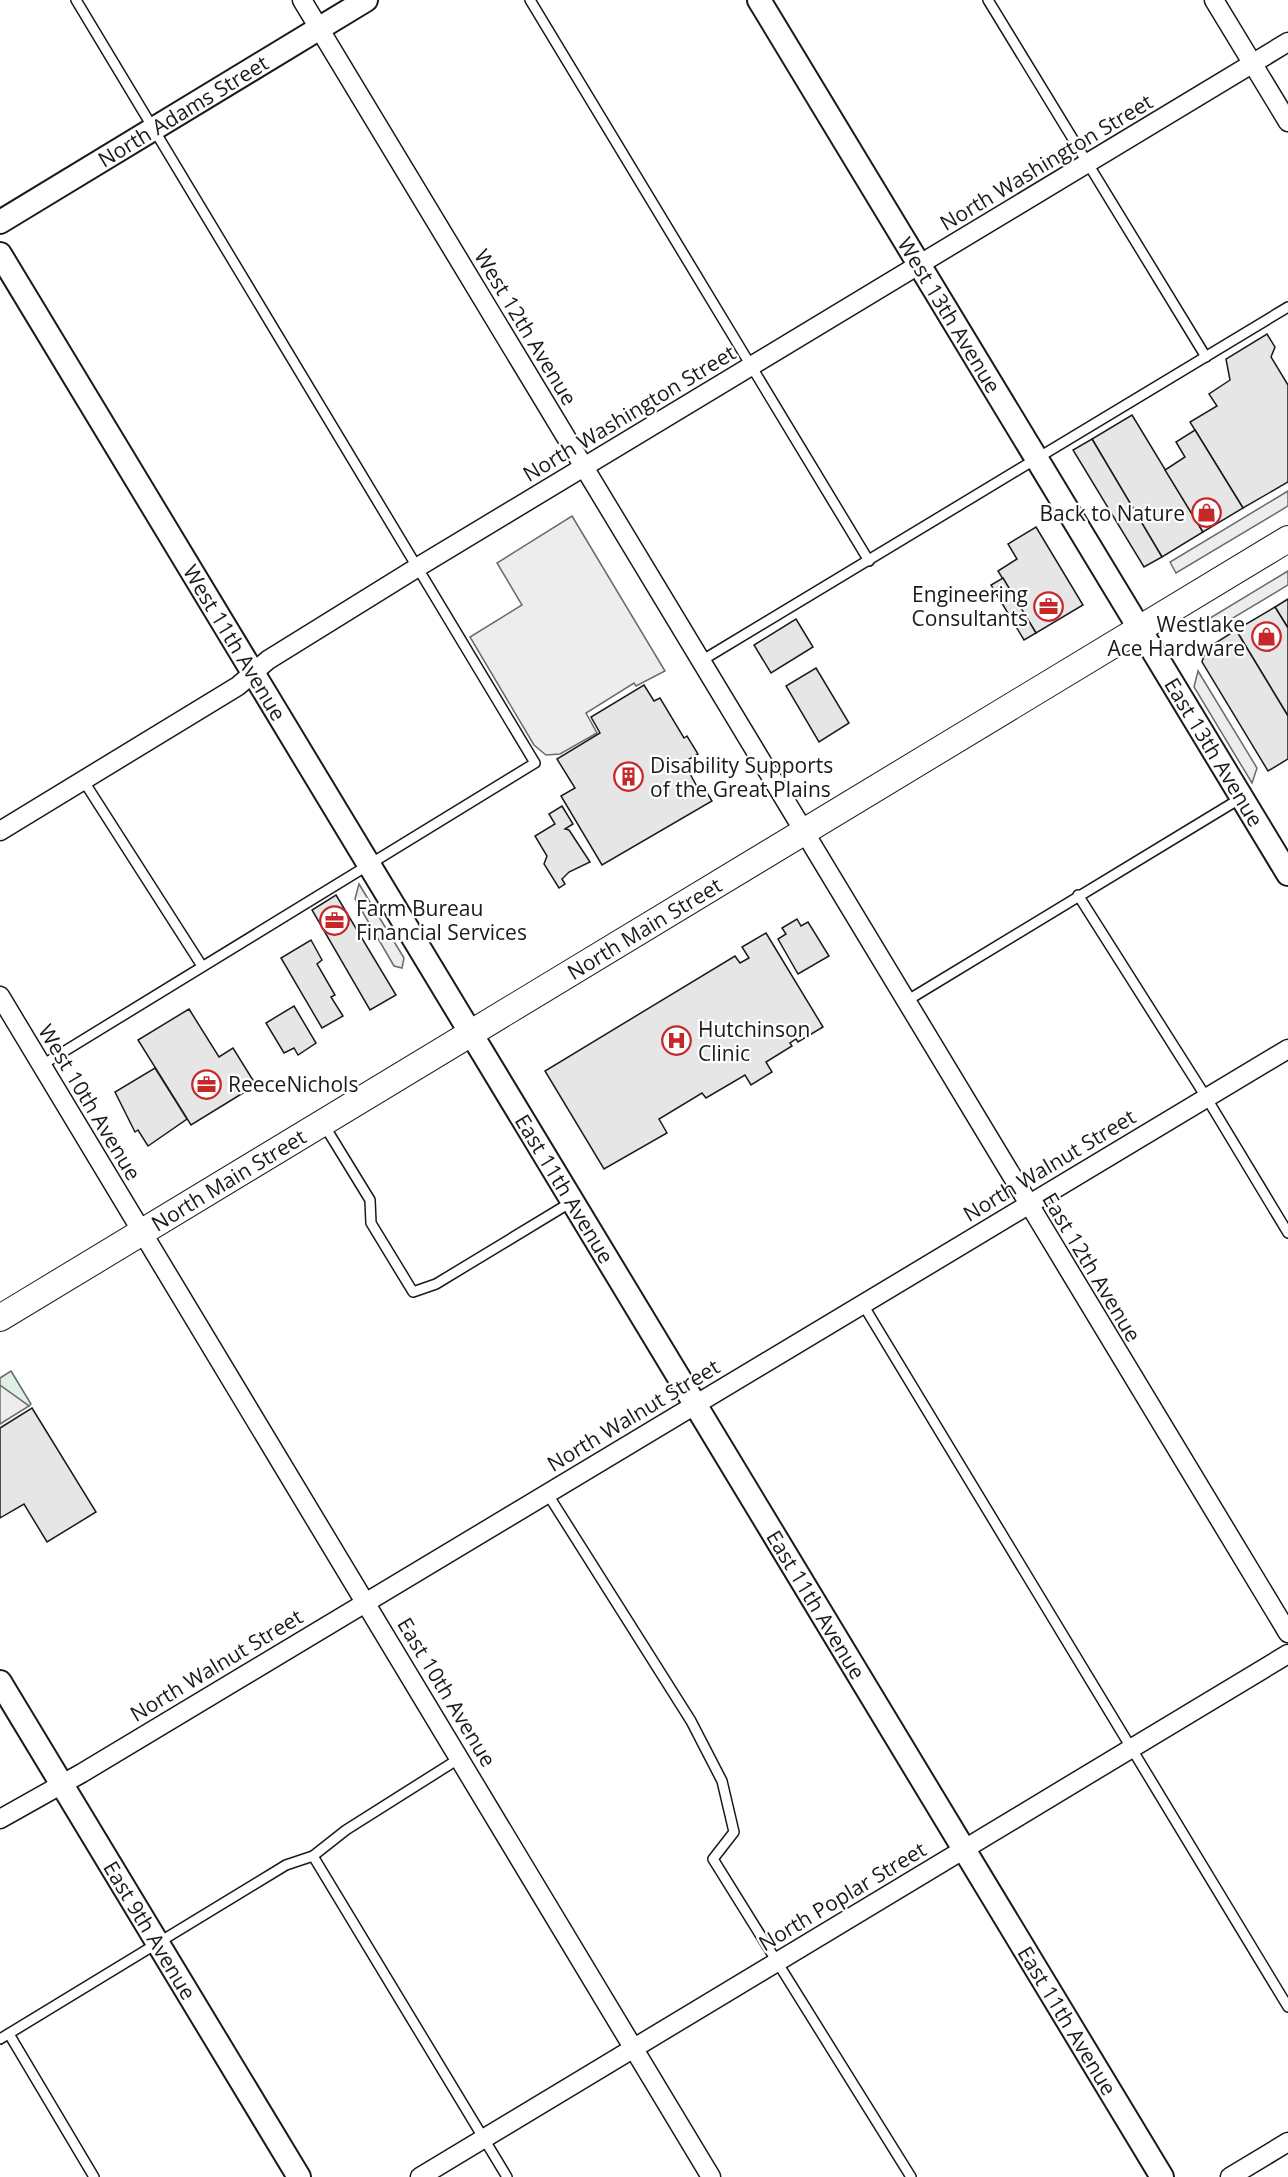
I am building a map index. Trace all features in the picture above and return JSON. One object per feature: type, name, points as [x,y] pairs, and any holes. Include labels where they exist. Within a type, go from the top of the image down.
[{"type":"main road","name":"North Main Street","points":[[0,1318],[1288,539]]},
{"type":"street","name":"West 12th Avenue","points":[[302,0],[805,831]]},
{"type":"street","name":"North Adams Street","points":[[0,222],[366,0]]},
{"type":"street","name":"West 13th Avenue","points":[[759,0],[1036,461],[1140,629]]},
{"type":"street","points":[[1214,0],[1288,122]]},
{"type":"street","name":"North Washington Street","points":[[0,831],[227,693],[268,660],[418,567],[1288,42]]},
{"type":"street","name":"West 11th Avenue","points":[[0,254],[471,1033]]},
{"type":"street","name":"East 13th Avenue","points":[[1140,629],[1288,874]]},
{"type":"street","name":"East 12th Avenue","points":[[805,831],[1288,1633]]},
{"type":"street","name":"West 10th Avenue","points":[[0,996],[143,1232]]},
{"type":"street","name":"East 11th Avenue","points":[[471,1033],[1162,2177]]},
{"type":"street","name":"North Walnut Street","points":[[0,1819],[1288,1049]]},
{"type":"street","name":"East 10th Avenue","points":[[143,1232],[367,1600],[711,2177]]},
{"type":"street","name":"North Poplar Street","points":[[420,2177],[1288,1654]]},
{"type":"street","name":"East 9th Avenue","points":[[0,1682],[299,2177]]},
{"type":"street","points":[[1230,2177],[1288,2142]]},
{"type":"lane","points":[[42,1065],[535,763],[76,0]]},
{"type":"lane","points":[[530,0],[870,561]]},
{"type":"lane","points":[[988,0],[1206,357]]},
{"type":"lane","points":[[701,661],[1288,307]]},
{"type":"lane","points":[[83,780],[202,966]]},
{"type":"lane","points":[[908,1000],[1241,798]]},
{"type":"lane","points":[[1078,896],[1206,1097],[1288,1233]]},
{"type":"lane","points":[[323,1123],[370,1200],[371,1223],[412,1292],[430,1287],[573,1201]]},
{"type":"lane","points":[[862,1304],[1288,2007]]},
{"type":"lane","points":[[547,1493],[691,1721],[723,1781],[734,1832],[713,1859],[779,1961],[911,2177]]},
{"type":"lane","points":[[94,2177],[4,2037],[286,1865],[313,1856],[346,1830],[460,1758]]},
{"type":"lane","points":[[313,1856],[507,2177]]},
{"type":"green space","points":[[11,1371],[31,1404],[29,1406],[0,1386],[0,1378]]},
{"type":"shaded area","points":[[1288,491],[1288,506],[1176,573],[1170,562]]},
{"type":"shaded area","points":[[572,516],[665,671],[636,686],[634,683],[586,713],[597,733],[560,754],[546,755],[534,745],[470,637],[522,605],[497,563]]},
{"type":"shaded area","points":[[1288,571],[1288,585],[1208,633],[1192,629]]},
{"type":"shaded area","points":[[1198,671],[1257,768],[1252,783],[1194,687]]},
{"type":"shaded area","points":[[359,884],[404,958],[402,968],[394,966],[355,899]]},
{"type":"shaded area","points":[[0,1385],[29,1406],[0,1424]]},
{"type":"building","points":[[1267,334],[1275,347],[1271,357],[1288,385],[1288,482],[1243,508],[1190,422],[1217,406],[1209,394],[1230,380],[1226,359]]},
{"type":"building","points":[[1132,415],[1203,532],[1162,557],[1092,439]]},
{"type":"building","points":[[1195,430],[1243,508],[1203,532],[1165,470],[1185,457],[1176,442]]},
{"type":"building","points":[[1092,439],[1162,557],[1144,567],[1073,450]]},
{"type":"building","points":[[1036,527],[1083,605],[1036,633],[998,571],[1017,559],[1008,544]]},
{"type":"building","points":[[1003,578],[1036,633],[1024,640],[991,585]]},
{"type":"building","points":[[1288,599],[1288,628],[1275,607]]},
{"type":"building","points":[[1275,607],[1288,628],[1288,716],[1236,630]]},
{"type":"building","points":[[796,619],[813,647],[771,673],[754,645]]},
{"type":"building","points":[[1236,630],[1288,716],[1288,759],[1268,771],[1202,662],[1206,649]]},
{"type":"building","points":[[816,668],[849,723],[819,742],[786,686]]},
{"type":"building","name":"Disability Supports of the Great Plains","points":[[644,685],[654,701],[660,698],[684,738],[687,736],[698,754],[684,762],[699,790],[704,788],[712,801],[602,865],[561,796],[575,788],[557,759],[600,733],[591,717]]},
{"type":"building","points":[[562,806],[573,824],[565,829],[569,830],[590,862],[569,872],[562,879],[565,884],[559,888],[544,864],[547,856],[535,836],[555,824],[549,814]]},
{"type":"building","points":[[336,895],[396,995],[370,1010],[312,910]]},
{"type":"building","points":[[797,919],[801,926],[808,922],[829,956],[798,974],[778,939],[786,934],[782,928]]},
{"type":"building","points":[[766,933],[823,1027],[798,1042],[796,1039],[790,1043],[792,1046],[766,1062],[772,1072],[751,1085],[745,1075],[706,1098],[702,1093],[659,1119],[667,1133],[604,1169],[545,1071],[735,956],[740,963],[749,958],[742,947]]},
{"type":"building","points":[[311,940],[322,960],[317,964],[335,995],[331,997],[343,1016],[322,1028],[281,958]]},
{"type":"building","points":[[294,1006],[316,1043],[298,1055],[294,1048],[284,1053],[266,1023]]},
{"type":"building","points":[[189,1009],[219,1057],[233,1048],[256,1085],[191,1125],[138,1040]]},
{"type":"building","points":[[155,1068],[187,1119],[148,1146],[138,1130],[135,1132],[115,1092]]},
{"type":"building","points":[[32,1408],[96,1512],[47,1542],[24,1504],[0,1518],[0,1428]]},
{"type":"place","name":"Back to Nature","points":[[1206,513]]},
{"type":"place","name":"Engineering Consultants","points":[[1049,606]]},
{"type":"place","name":"Westlake Ace Hardware","points":[[1266,636]]},
{"type":"place","name":"Disability Supports of the Great Plains","points":[[629,777]]},
{"type":"place","name":"Farm Bureau Financial Services","points":[[335,920]]},
{"type":"place","name":"Hutchinson Clinic","points":[[677,1041]]},
{"type":"place","name":"ReeceNichols","points":[[207,1084]]}]
